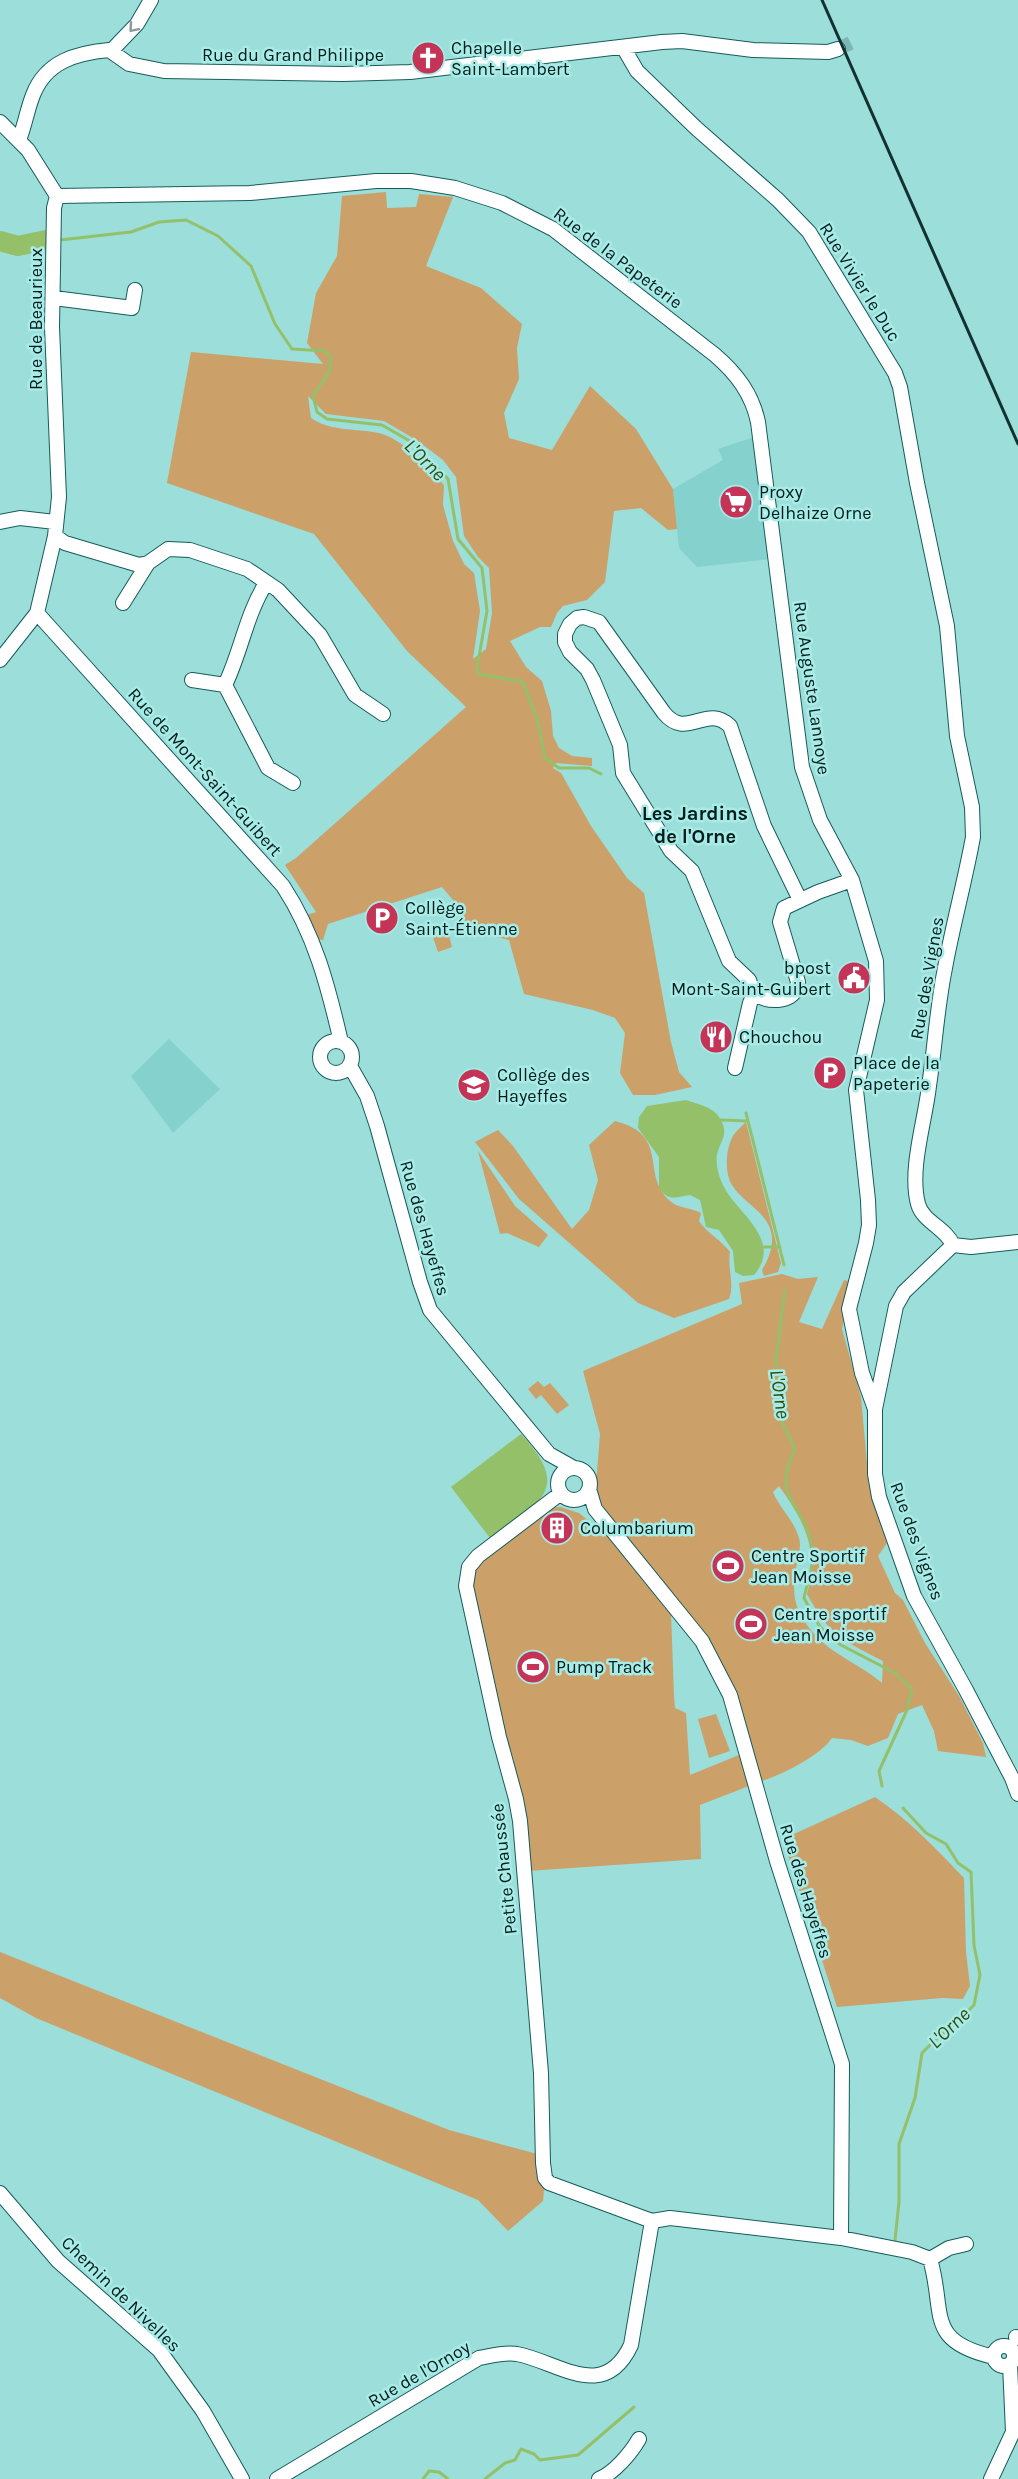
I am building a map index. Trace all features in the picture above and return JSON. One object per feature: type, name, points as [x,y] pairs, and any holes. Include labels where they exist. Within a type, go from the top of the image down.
[{"type":"street","points":[[19,140],[33,94],[47,72],[69,57],[114,48],[137,24],[151,0]]},
{"type":"street","name":"Rue du Grand Philippe","points":[[109,50],[129,64],[164,71],[343,74],[410,72],[682,41],[753,50],[828,52],[838,50]]},
{"type":"street","name":"Rue Vivier le Duc","points":[[623,47],[637,71],[696,128],[798,219],[820,246],[898,379],[936,569]]},
{"type":"street","points":[[0,123],[28,150],[57,196]]},
{"type":"street","name":"Rue de la Papeterie","points":[[57,196],[250,193],[361,182],[411,182],[467,191],[502,203],[537,219],[576,245],[715,355],[739,378],[753,403],[758,422],[776,562]]},
{"type":"street","name":"Rue de Beaurieux","points":[[37,613],[55,529],[59,498],[52,327],[54,208],[57,196]]},
{"type":"street","points":[[54,297],[132,308],[135,290]]},
{"type":"street","points":[[0,522],[20,518],[55,529],[65,543],[138,565],[148,563]]},
{"type":"street","points":[[123,603],[148,563],[168,549],[190,550],[253,572],[278,590],[320,635],[355,695],[383,714]]},
{"type":"street","name":"Rue Auguste Lannoye","points":[[776,562],[802,767],[820,820],[852,880],[873,950],[878,985],[877,1000],[856,1090],[869,1225],[849,1309],[862,1373],[875,1408]]},
{"type":"street","name":"Rue des Vignes","points":[[936,569],[950,646],[957,736],[972,807],[973,837],[935,1024],[929,1086],[918,1153],[916,1192],[922,1214],[943,1230],[953,1245],[904,1292],[896,1306],[875,1408],[875,1474],[879,1497],[914,1596],[966,1690],[1018,1794]]},
{"type":"street","points":[[225,685],[235,664],[255,600],[266,583]]},
{"type":"street","points":[[0,660],[37,613]]},
{"type":"street","name":"Rue de Mont-Saint-Guibert","points":[[37,613],[283,886],[303,919],[334,1004],[336,1019],[334,1043]]},
{"type":"street","points":[[800,900],[764,826],[730,726],[712,717],[685,725],[674,723],[664,713],[599,622],[584,616],[572,621],[566,631],[565,642],[570,652],[587,669],[593,680],[620,745],[623,773],[671,851],[692,871],[729,961],[749,980],[754,994],[759,998],[780,1000],[796,992],[798,982],[780,917],[785,907],[852,880]]},
{"type":"street","points":[[192,680],[225,685]]},
{"type":"street","points":[[225,685],[268,768],[293,783]]},
{"type":"street","points":[[735,1068],[754,994]]},
{"type":"street","points":[[334,1043],[352,1052],[346,1069],[328,1070],[322,1064],[320,1055],[334,1043]]},
{"type":"street","name":"Rue des Hayeffes","points":[[346,1069],[359,1082],[367,1096],[385,1150],[427,1304],[549,1454],[560,1486]]},
{"type":"street","points":[[953,1245],[971,1247],[1018,1242]]},
{"type":"street","name":"Rue des Hayeffes","points":[[549,1454],[574,1468]]},
{"type":"street","points":[[574,1468],[588,1474],[589,1489],[577,1500],[560,1486],[564,1472],[574,1468]]},
{"type":"street","name":"Petite Chaussée","points":[[560,1486],[478,1556],[469,1567],[466,1581],[499,1737],[520,1821],[540,2068],[545,2178],[549,2183],[652,2221]]},
{"type":"street","name":"Rue des Hayeffes","points":[[589,1489],[595,1509],[702,1641],[730,1695],[777,1861],[842,2064],[841,2238]]},
{"type":"street","name":"Rue des Hayeffes","points":[[577,1500],[595,1509]]},
{"type":"street","name":"Chemin de Nivelles","points":[[0,2193],[58,2261],[159,2350],[178,2375],[242,2479]]},
{"type":"street","points":[[652,2221],[670,2218],[841,2238],[912,2252],[930,2259]]},
{"type":"street","name":"Rue de l'Ornoy","points":[[277,2479],[479,2358],[516,2354],[585,2376],[597,2376],[615,2368],[627,2355],[631,2345],[652,2221]]},
{"type":"street","points":[[930,2259],[949,2248],[966,2244]]},
{"type":"street","points":[[930,2259],[940,2320],[946,2332],[961,2346],[994,2356],[998,2364],[1002,2366],[1010,2364]]},
{"type":"street","points":[[994,2356],[999,2347],[1015,2339]]},
{"type":"street","points":[[991,2479],[1013,2432],[1010,2364],[1015,2339]]},
{"type":"street","points":[[599,2479],[615,2469],[626,2454],[633,2450],[639,2439]]},
{"type":"shaded area","points":[[386,192],[387,208],[416,207],[419,194],[453,197],[426,266],[481,288],[522,324],[517,348],[519,379],[504,413],[509,438],[552,450],[590,386],[636,429],[673,489],[677,529],[668,530],[641,508],[614,511],[605,582],[587,600],[563,606],[551,627],[540,627],[510,641],[526,667],[542,681],[551,711],[553,736],[559,748],[572,756],[592,758],[592,766],[556,763],[553,768],[561,773],[591,826],[627,878],[644,893],[671,1042],[679,1072],[692,1087],[655,1095],[633,1095],[620,1073],[625,1033],[615,1018],[593,1010],[524,994],[509,940],[470,931],[453,900],[442,887],[328,924],[323,940],[316,939],[307,915],[316,912],[285,865],[296,858],[466,707],[407,651],[314,534],[167,483],[191,352],[323,364],[307,343],[316,293],[337,256],[342,196]],"holes":[[[308,396],[326,414],[384,421],[418,441],[443,460],[456,477],[464,536],[478,557],[489,568],[492,613],[486,649],[473,659],[480,611],[474,573],[464,564],[453,541],[443,505],[444,485],[414,454],[388,436],[370,431],[335,428],[311,418]]]},
{"type":"shaded area","points":[[754,437],[770,559],[697,567],[679,548],[673,489],[723,460],[718,449]]},
{"type":"shaded area","points":[[448,932],[452,947],[438,952],[433,937]]},
{"type":"shaded area","points":[[169,1039],[220,1089],[173,1133],[131,1076]]},
{"type":"shaded area","points":[[686,1100],[711,1109],[723,1125],[724,1136],[717,1155],[719,1174],[730,1197],[755,1227],[764,1250],[762,1262],[754,1275],[743,1276],[735,1272],[733,1251],[719,1230],[706,1227],[700,1200],[690,1195],[669,1197],[659,1188],[659,1157],[638,1128],[639,1117],[647,1106]]},
{"type":"shaded area","points":[[615,1121],[632,1127],[643,1136],[649,1146],[661,1191],[677,1205],[701,1213],[699,1221],[730,1252],[731,1293],[729,1299],[674,1318],[638,1303],[519,1199],[475,1142],[498,1130],[513,1146],[572,1229],[589,1210],[598,1180],[589,1145]]},
{"type":"shaded area","points":[[746,1122],[781,1263],[778,1272],[764,1276],[762,1270],[771,1249],[772,1237],[769,1226],[762,1215],[732,1185],[727,1167],[727,1153],[733,1136]]},
{"type":"shaded area","points":[[478,1151],[515,1206],[548,1235],[539,1247],[507,1233],[500,1234]]},
{"type":"shaded area","points":[[782,1274],[798,1279],[818,1277],[799,1322],[822,1329],[844,1280],[852,1282],[842,1329],[861,1397],[869,1486],[887,1543],[878,1556],[895,1593],[903,1600],[925,1643],[959,1696],[983,1743],[986,1757],[938,1751],[934,1731],[922,1705],[898,1714],[888,1738],[868,1746],[851,1740],[832,1738],[810,1758],[762,1781],[735,1694],[701,1630],[595,1497],[600,1434],[583,1371],[742,1304],[739,1283]],"holes":[[[779,1486],[796,1512],[807,1537],[811,1564],[807,1594],[830,1628],[847,1642],[883,1661],[882,1683],[822,1642],[802,1618],[794,1593],[800,1549],[799,1539],[796,1529],[773,1492]]]},
{"type":"shaded area","points":[[538,1381],[544,1387],[550,1383],[569,1405],[557,1414],[541,1395],[536,1399],[528,1389]]},
{"type":"shaded area","points":[[521,1434],[537,1453],[545,1469],[547,1483],[535,1505],[490,1538],[451,1487]]},
{"type":"shaded area","points":[[560,1507],[579,1513],[609,1537],[671,1612],[675,1708],[686,1713],[690,1775],[739,1755],[749,1786],[700,1805],[701,1859],[528,1871],[474,1605],[471,1573],[476,1563],[547,1508]]},
{"type":"shaded area","points":[[716,1714],[730,1751],[709,1758],[698,1719]]},
{"type":"shaded area","points":[[875,1797],[911,1825],[964,1878],[966,1952],[970,1986],[963,1999],[942,1998],[837,2007],[783,1839]]},
{"type":"shaded area","points":[[0,1952],[449,2130],[537,2154],[545,2180],[543,2201],[508,2231],[478,2200],[36,2018],[0,1998]]},
{"type":"waterway","name":"L'Orne","points":[[60,240],[131,232],[159,222],[186,220],[218,236],[251,266],[275,324],[292,349],[325,351],[331,357],[329,372],[313,396],[317,412],[327,419],[382,425],[415,444],[448,479],[458,539],[482,568],[487,611],[477,668],[479,674],[523,682],[538,722],[545,758],[559,768],[589,768],[601,774]]},
{"type":"waterway","name":"L'Orne","points":[[0,241],[18,246],[46,240]]},
{"type":"waterway","name":"L'Orne","points":[[746,1113],[784,1265]]},
{"type":"waterway","points":[[721,1120],[748,1121]]},
{"type":"waterway","points":[[762,1247],[780,1247]]},
{"type":"waterway","name":"L'Orne","points":[[785,1290],[776,1359],[783,1424],[795,1449],[788,1466],[787,1491],[808,1532],[813,1553],[804,1598],[820,1627],[841,1645],[895,1673],[912,1689],[907,1710],[879,1771],[882,1786]]},
{"type":"waterway","name":"L'Orne","points":[[895,2240],[899,2202],[899,2144],[915,2098],[922,2053],[974,2005],[980,1975],[974,1945],[971,1872],[958,1863],[946,1844],[926,1833],[903,1808]]},
{"type":"waterway","points":[[485,2479],[505,2463],[515,2460],[521,2449],[534,2454],[540,2460],[578,2455],[634,2407]]},
{"type":"waterway","points":[[423,2479],[429,2471],[439,2472],[448,2479]]},
{"type":"tunnel","points":[[838,49],[855,41]]},
{"type":"railway","points":[[822,0],[1018,444]]},
{"type":"place","name":"Chapelle Saint-Lambert","points":[[428,58]]},
{"type":"place","name":"Proxy Delhaize Orne","points":[[736,502]]},
{"type":"place","name":"Collège Saint-Étienne","points":[[382,918]]},
{"type":"place","name":"bpost Mont-Saint-Guibert","points":[[854,978]]},
{"type":"place","name":"Chouchou","points":[[716,1037]]},
{"type":"place","name":"Place de la Papeterie","points":[[830,1073]]},
{"type":"place","name":"Collège des Hayeffes","points":[[474,1085]]},
{"type":"place","name":"Columbarium","points":[[557,1528]]},
{"type":"place","name":"Centre Sportif Jean Moisse","points":[[728,1566]]},
{"type":"place","name":"Centre sportif Jean Moisse","points":[[751,1624]]},
{"type":"place","name":"Pump Track","points":[[533,1667]]},
{"type":"district","name":"Les Jardins de l'Orne","points":[[695,824]]}]
